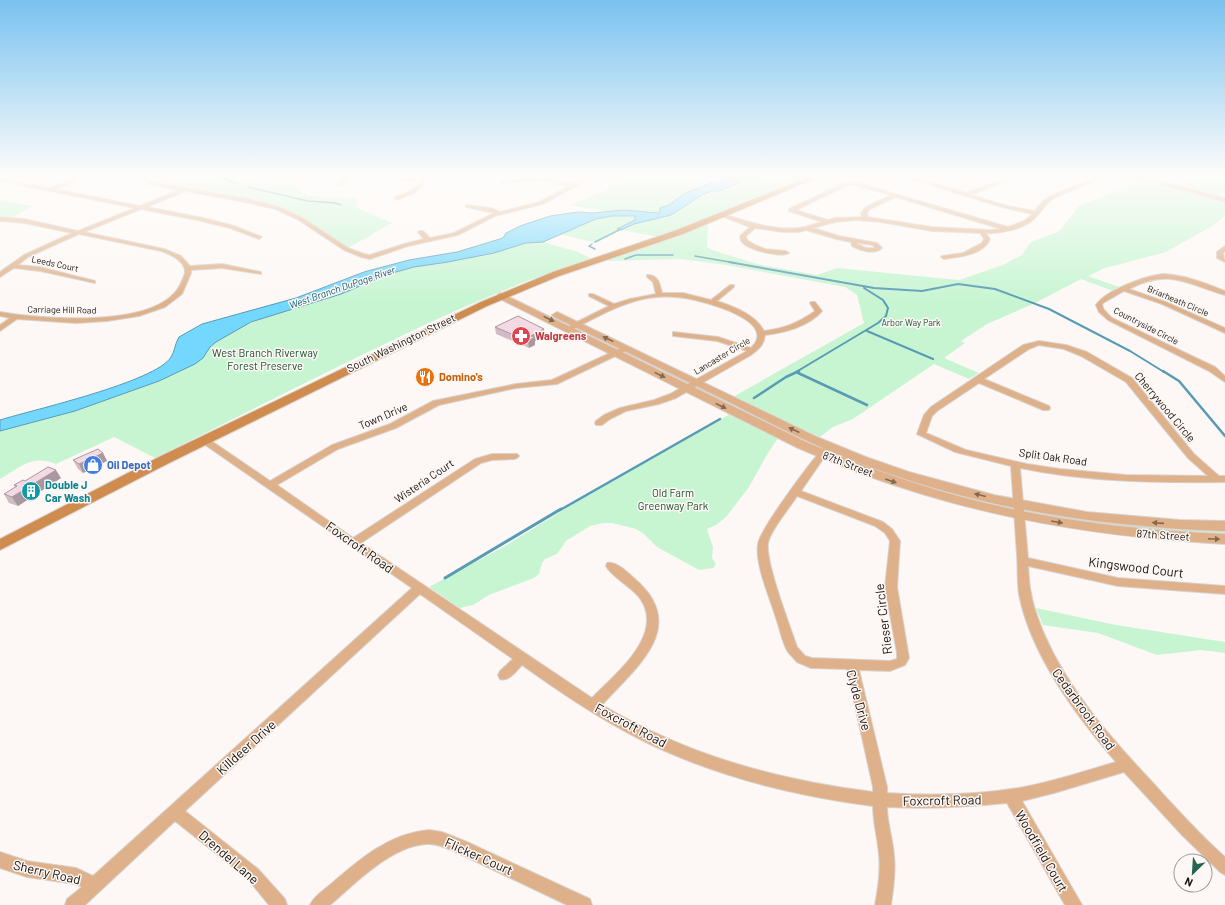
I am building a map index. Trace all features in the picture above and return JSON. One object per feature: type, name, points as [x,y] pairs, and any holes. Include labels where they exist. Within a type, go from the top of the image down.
[{"type":"main road","name":"South Washington Street","points":[[0,545],[204,440],[501,296],[556,274],[680,232],[714,218]]},
{"type":"street","points":[[0,275],[12,266],[46,246],[113,218]]},
{"type":"street","points":[[199,218],[213,221],[259,237]]},
{"type":"street","points":[[299,218],[346,249],[359,255],[370,257],[399,247],[462,232],[487,218]]},
{"type":"street","points":[[731,218],[754,226],[783,230],[808,228],[844,218]]},
{"type":"street","points":[[816,218],[827,222]]},
{"type":"street","points":[[867,218],[923,228],[983,233],[1009,229],[1031,218]]},
{"type":"street","points":[[973,218],[1009,229]]},
{"type":"street","points":[[0,219],[24,221],[162,250],[181,259],[188,268],[222,266],[259,273]]},
{"type":"street","points":[[754,226],[742,236],[744,241],[758,248],[777,253],[786,253]]},
{"type":"street","points":[[808,228],[831,236],[854,241]]},
{"type":"street","points":[[421,232],[429,241]]},
{"type":"street","points":[[944,257],[964,255],[985,244],[987,239],[983,233]]},
{"type":"street","points":[[1225,248],[1220,252],[1220,258],[1225,260]]},
{"type":"street","name":"Leeds Court","points":[[12,266],[40,269],[93,282]]},
{"type":"street","name":"Carriage Hill Road","points":[[0,314],[15,317],[63,321],[124,317],[153,310],[172,300],[186,281],[188,268]]},
{"type":"street","points":[[649,276],[656,281],[658,294]]},
{"type":"street","name":"Countryside Circle","points":[[1225,293],[1198,282],[1170,276],[1151,277],[1124,289],[1099,303],[1099,308],[1102,313],[1110,318],[1208,367],[1225,380]]},
{"type":"street","points":[[712,302],[732,286]]},
{"type":"street","name":"Briarheath Circle","points":[[1124,289],[1164,303],[1225,331]]},
{"type":"street","name":"87th Street","points":[[511,292],[577,324],[620,350]]},
{"type":"street","name":"Lancaster Circle","points":[[567,329],[613,306],[658,294],[683,295],[712,302],[741,313],[758,326],[762,333],[761,341],[751,350],[666,399],[620,409],[608,416],[599,424]]},
{"type":"street","points":[[591,295],[613,306]]},
{"type":"street","name":"87th Street","points":[[501,296],[567,329],[620,350],[826,450],[1018,510],[1077,526],[1144,534],[1225,539]]},
{"type":"street","points":[[762,333],[780,331],[806,321],[819,311],[813,303]]},
{"type":"street","points":[[0,329],[15,317]]},
{"type":"street","points":[[676,334],[718,339],[751,350]]},
{"type":"street","name":"Cherrywood Circle","points":[[943,403],[1020,350],[1039,343],[1060,346],[1078,352],[1129,380],[1191,456],[1221,479]]},
{"type":"street","name":"Town Drive","points":[[269,486],[335,448],[399,423],[436,402],[516,386],[554,382],[620,350]]},
{"type":"street","points":[[977,379],[1046,408]]},
{"type":"street","name":"Split Oak Road","points":[[943,403],[929,414],[921,434],[962,452],[1015,464],[1110,477],[1187,480],[1221,479]]},
{"type":"street","name":"Foxcroft Road","points":[[204,440],[269,486],[354,542],[521,659],[593,706],[621,723],[656,740],[730,769],[797,787],[861,798],[880,800],[958,801],[1011,796],[1044,790],[1126,764]]},
{"type":"street","name":"Clyde Drive","points":[[826,450],[770,529],[763,543],[762,554],[792,649],[798,657],[805,662],[852,664],[880,787],[880,815],[888,856],[888,877],[884,905]]},
{"type":"street","name":"Wisteria Court","points":[[354,542],[478,461],[492,457],[514,456]]},
{"type":"street","name":"Cedarbrook Road","points":[[1015,464],[1025,594],[1030,614],[1041,644],[1051,664],[1076,702],[1126,764],[1193,837],[1225,867]]},
{"type":"street","name":"Rieser Circle","points":[[795,492],[880,524],[890,531],[895,541],[891,587],[903,658],[901,662],[890,666],[852,664]]},
{"type":"street","name":"87th Street","points":[[1018,510],[1183,525],[1225,526]]},
{"type":"street","name":"Kingswood Court","points":[[1022,561],[1118,582],[1225,590]]},
{"type":"street","points":[[593,706],[646,647],[652,633],[652,610],[642,592],[611,566]]},
{"type":"street","name":"Killdeer Drive","points":[[73,905],[419,588]]},
{"type":"street","points":[[504,675],[521,659]]},
{"type":"street","name":"Woodfield Court","points":[[1011,796],[1074,905]]},
{"type":"street","name":"Drendel Lane","points":[[175,812],[253,874],[279,905]]},
{"type":"street","name":"Flicker Court","points":[[318,905],[395,845],[411,839],[429,837],[441,839],[462,847],[584,905]]},
{"type":"street","name":"Sherry Road","points":[[0,860],[27,869],[76,876],[95,885]]},
{"type":"green space","points":[[302,218],[381,218],[392,223],[348,248]]},
{"type":"green space","points":[[600,218],[706,218],[659,237],[621,230],[596,243],[560,234]]},
{"type":"green space","name":"Arbor Way Park","points":[[1070,218],[1222,218],[1210,227],[1166,252],[1105,268],[1088,276],[1119,287],[1113,291],[1081,279],[1035,303],[987,324],[961,341],[965,343],[944,358],[979,373],[969,379],[934,364],[853,419],[833,427],[820,437],[733,397],[864,323],[857,295],[845,287],[726,265],[681,259],[606,261],[708,224],[707,247],[712,250],[757,264],[817,275],[837,268],[959,280],[1003,265],[1022,255],[1031,242],[1058,232]]},
{"type":"green space","name":"West Branch Riverway Forest Preserve","points":[[543,242],[578,252],[592,259],[534,278],[449,314],[340,366],[155,458],[114,437],[56,464],[40,460],[26,463],[0,479],[0,431],[75,411],[159,381],[203,358],[210,347],[216,342],[244,326],[263,318],[341,294],[389,274],[414,267],[494,253],[526,243]]},
{"type":"green space","points":[[704,390],[789,431],[811,446],[706,394]]},
{"type":"green space","name":"Old Farm Greenway Park","points":[[730,414],[778,438],[749,487],[726,517],[716,525],[707,529],[713,547],[712,558],[716,564],[713,568],[699,570],[657,547],[644,534],[636,529],[612,523],[603,523],[590,526],[566,541],[557,554],[545,559],[542,563],[539,574],[534,578],[489,595],[473,605],[460,608],[429,587],[505,546],[602,486]]},
{"type":"green space","points":[[1036,514],[1084,521],[1225,529],[1225,535],[1116,528]]},
{"type":"green space","points":[[1036,608],[1116,625],[1225,642],[1225,653],[1201,650],[1157,655],[1098,633],[1043,625]]},
{"type":"water","points":[[543,218],[600,218],[543,242],[526,243],[494,253],[414,267],[389,274],[341,294],[251,322],[216,342],[210,347],[203,358],[195,364],[159,381],[75,411],[0,431],[0,420],[119,385],[142,376],[161,366],[171,357],[179,337],[202,324],[296,298],[364,272],[409,260],[457,252],[503,238],[506,233],[520,226]]},
{"type":"water","points":[[635,218],[658,218],[634,224],[621,230],[617,229],[635,220]]},
{"type":"building","points":[[518,316],[544,329],[531,336],[535,337],[528,341],[495,327]]},
{"type":"building","points":[[98,449],[103,453],[79,464],[73,460]]},
{"type":"building","points":[[48,467],[56,470],[12,497],[4,494],[17,486],[14,485],[23,480],[25,481]]},
{"type":"waterway","name":"West Branch DuPage River","points":[[534,233],[564,221],[582,218]]},
{"type":"waterway","points":[[595,242],[621,229]]},
{"type":"waterway","points":[[592,244],[589,246],[595,249]]},
{"type":"waterway","points":[[625,259],[636,255],[673,255]]},
{"type":"waterway","points":[[695,256],[735,263]]},
{"type":"waterway","points":[[729,262],[874,288],[922,291],[958,284],[995,289],[1049,309],[1130,351],[1164,372]]},
{"type":"waterway","points":[[796,372],[878,323],[886,316],[888,308],[883,300],[864,288]]},
{"type":"waterway","points":[[867,331],[933,359]]},
{"type":"waterway","points":[[1163,371],[1179,381],[1225,436]]},
{"type":"waterway","points":[[754,398],[786,377],[796,372]]},
{"type":"waterway","points":[[796,372],[867,405]]},
{"type":"waterway","points":[[560,510],[720,419]]},
{"type":"waterway","points":[[445,578],[561,509]]},
{"type":"place","name":"Walgreens","points":[[521,336]]},
{"type":"place","name":"Domino's","points":[[425,377]]},
{"type":"place","name":"Oil Depot","points":[[93,465]]},
{"type":"place","name":"Double J Car Wash","points":[[31,491]]}]
